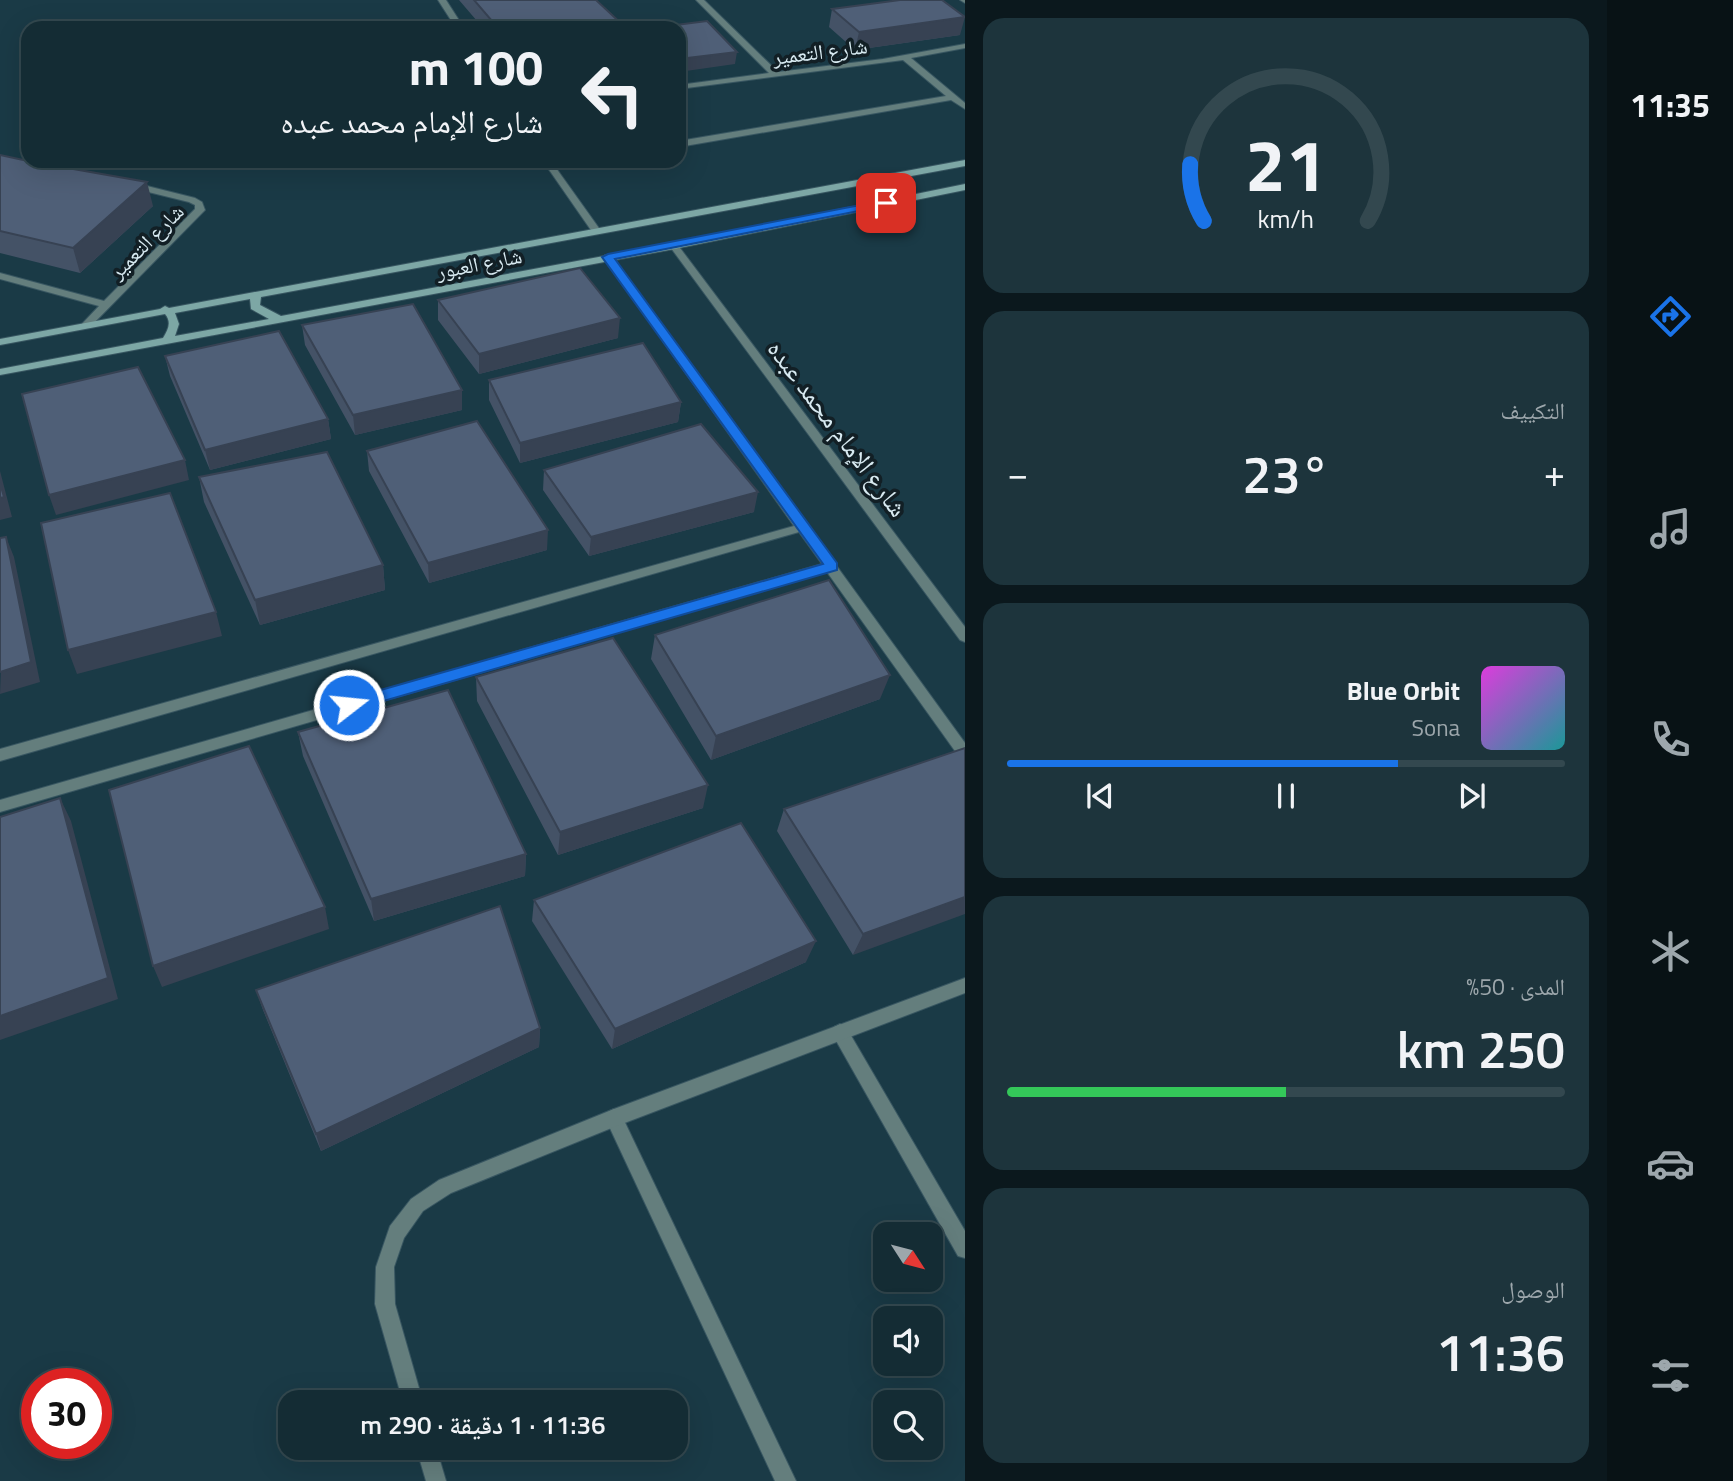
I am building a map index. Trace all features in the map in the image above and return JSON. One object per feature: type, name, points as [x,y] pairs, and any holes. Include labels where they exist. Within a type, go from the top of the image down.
[{"type":"street","points":[[442,0],[456,21]]},
{"type":"street","points":[[700,0],[775,74]]},
{"type":"street","name":"شارع التعمير","points":[[686,86],[905,57],[965,46]]},
{"type":"street","points":[[905,57],[965,107]]},
{"type":"street","points":[[686,143],[953,97]]},
{"type":"street","name":"شارع العبور","points":[[0,342],[165,309],[965,163]]},
{"type":"street","points":[[553,168],[596,230]]},
{"type":"street","name":"شارع التعمير","points":[[85,326],[200,210],[199,204],[192,200],[117,182]]},
{"type":"street","name":"شارع العبور","points":[[0,372],[674,246],[965,187]]},
{"type":"street","name":"شارع الإمام محمد عبده","points":[[674,246],[965,637]]},
{"type":"street","points":[[608,257],[965,754]]},
{"type":"street","points":[[0,276],[106,305]]},
{"type":"street","points":[[258,293],[254,301],[255,307],[260,312],[280,320]]},
{"type":"street","points":[[165,309],[174,317],[175,323],[167,341]]},
{"type":"street","points":[[0,755],[804,527]]},
{"type":"street","points":[[0,806],[832,566]]},
{"type":"street","points":[[410,1390],[385,1304],[385,1267],[397,1233],[417,1205],[445,1186],[614,1118],[965,985]]},
{"type":"street","points":[[840,1032],[965,1249]]},
{"type":"street","points":[[614,1118],[786,1481]]},
{"type":"street","points":[[430,1460],[436,1481]]},
{"type":"building","points":[[474,0],[596,0],[618,21],[492,21]]},
{"type":"building","points":[[900,0],[942,0],[965,17],[859,32],[832,9]]},
{"type":"building","points":[[707,21],[737,52],[686,58],[686,24]]},
{"type":"building","points":[[0,155],[21,160],[21,168],[68,168],[147,182],[73,248],[0,231]]},
{"type":"building","points":[[580,268],[620,318],[479,354],[438,300]]},
{"type":"building","points":[[413,304],[462,390],[353,415],[302,325]]},
{"type":"building","points":[[279,331],[328,419],[205,450],[165,356]]},
{"type":"building","points":[[643,343],[681,402],[520,443],[489,380]]},
{"type":"building","points":[[138,367],[185,460],[49,495],[22,394]]},
{"type":"building","points":[[477,421],[548,530],[428,563],[367,451]]},
{"type":"building","points":[[701,424],[758,492],[591,537],[544,470]]},
{"type":"building","points":[[327,452],[383,565],[255,600],[199,477]]},
{"type":"building","points":[[170,493],[216,612],[68,650],[41,523]]},
{"type":"building","points":[[6,537],[31,662],[0,672],[0,538]]},
{"type":"building","points":[[829,580],[890,675],[716,736],[655,635]]},
{"type":"building","points":[[613,638],[708,785],[560,832],[476,677]]},
{"type":"building","points":[[448,690],[526,854],[371,899],[298,732]]},
{"type":"building","points":[[249,746],[325,907],[153,966],[109,790]]},
{"type":"building","points":[[965,748],[965,897],[863,934],[784,809]]},
{"type":"building","points":[[60,798],[108,978],[0,1016],[0,817]]},
{"type":"building","points":[[741,823],[816,941],[615,1029],[534,900]]},
{"type":"building","points":[[500,906],[540,1028],[316,1134],[256,990]]},
{"type":"route","points":[[349,705],[832,566],[608,257],[886,203]]}]
